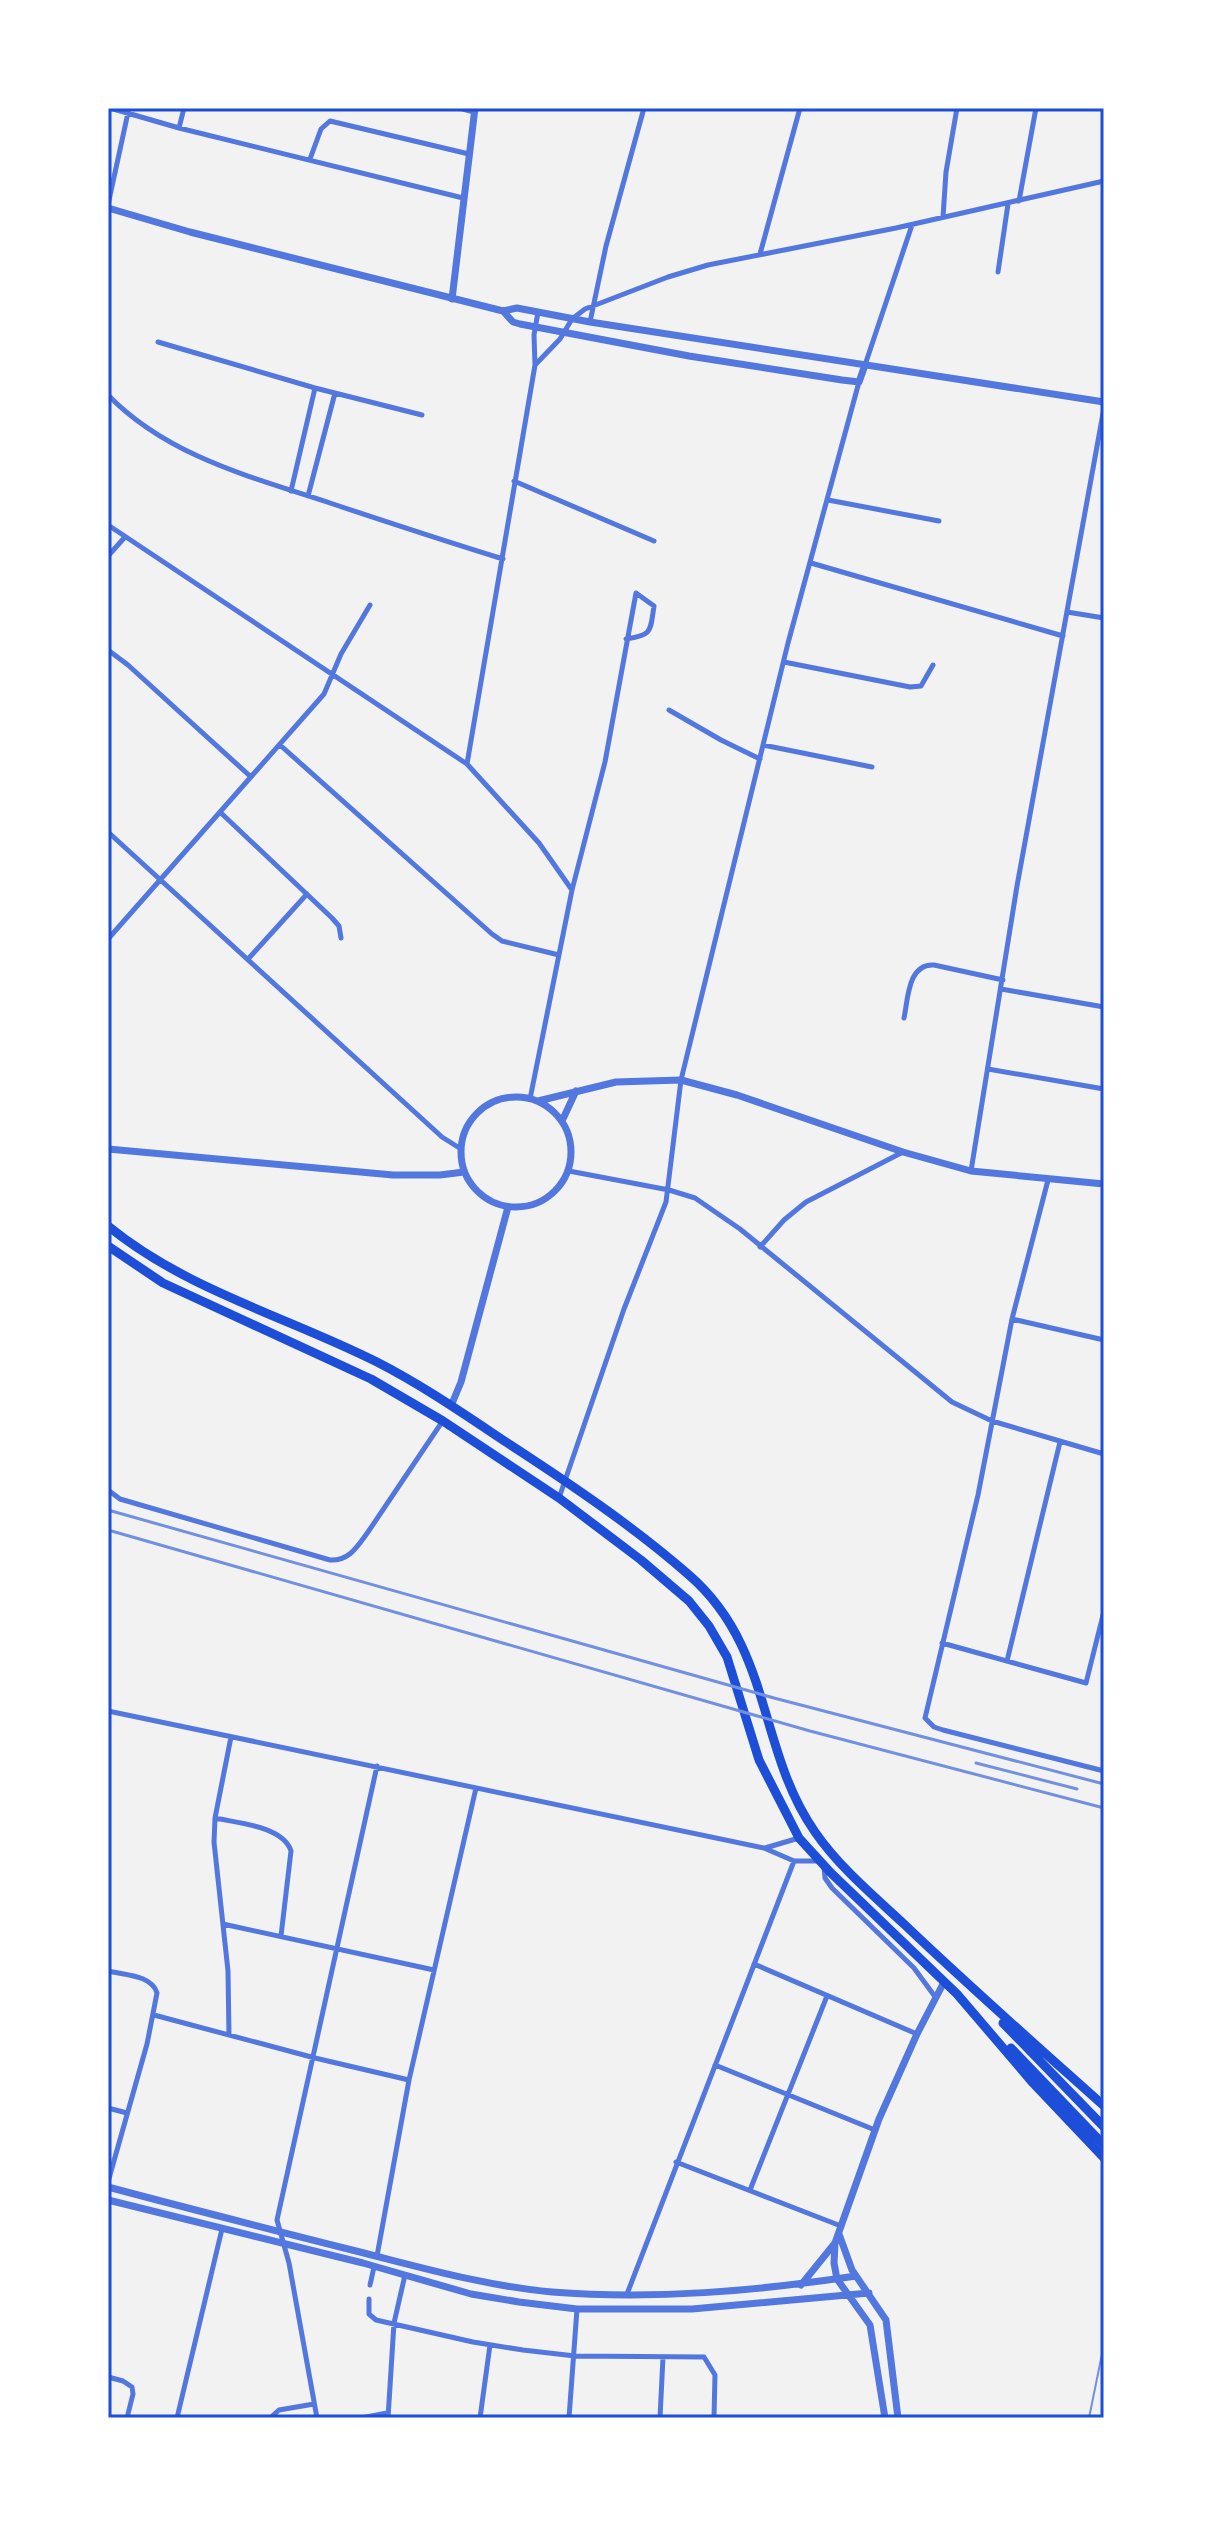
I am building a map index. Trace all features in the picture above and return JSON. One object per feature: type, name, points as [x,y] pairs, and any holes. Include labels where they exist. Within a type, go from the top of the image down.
[{"type":"main road","points":[[108,1226],[130,1244],[179,1273],[375,1361],[451,1406],[565,1481],[689,1575],[724,1613],[749,1658],[786,1772],[815,1833],[853,1875],[951,1969],[1104,2106]]},
{"type":"main road","points":[[108,1246],[163,1283],[371,1379],[443,1421],[559,1498],[668,1582],[689,1601],[709,1626],[733,1673],[759,1760],[799,1838],[821,1864],[957,1994],[1104,2145]]},
{"type":"main road","points":[[951,1969],[1104,2127]]},
{"type":"main road","points":[[957,1994],[1033,2083],[1104,2158]]},
{"type":"street","points":[[110,108],[129,110],[179,128],[463,198]]},
{"type":"street","points":[[179,128],[184,108]]},
{"type":"street","points":[[452,299],[475,110],[459,108]]},
{"type":"street","points":[[590,322],[606,246],[644,108]]},
{"type":"street","points":[[759,254],[800,108]]},
{"type":"street","points":[[943,217],[946,172],[957,108]]},
{"type":"street","points":[[1019,201],[1036,108]]},
{"type":"street","points":[[129,110],[108,206],[190,232],[503,311],[517,308],[1104,405],[971,1171]]},
{"type":"street","points":[[310,159],[321,129],[330,121],[469,154]]},
{"type":"street","points":[[535,365],[566,332],[572,319],[593,305],[668,277],[708,265],[1008,204],[1104,181]]},
{"type":"street","points":[[998,272],[1008,204]]},
{"type":"street","points":[[559,1498],[669,1190],[681,1080],[763,745],[859,382],[912,224]]},
{"type":"street","points":[[503,311],[513,322],[689,356],[859,382]]},
{"type":"street","points":[[467,764],[535,365],[538,312]]},
{"type":"street","points":[[158,342],[315,388],[422,415]]},
{"type":"street","points":[[291,491],[315,388]]},
{"type":"street","points":[[308,496],[335,393]]},
{"type":"street","points":[[108,395],[140,424],[179,448],[235,472],[503,559]]},
{"type":"street","points":[[514,481],[654,541]]},
{"type":"street","points":[[828,500],[939,521]]},
{"type":"street","points":[[108,525],[467,764],[539,843],[572,890]]},
{"type":"street","points":[[108,556],[125,537]]},
{"type":"street","points":[[811,563],[1063,636]]},
{"type":"street","points":[[534,1100],[572,890],[605,762],[626,639],[636,593],[654,606],[650,630],[645,636],[626,639]]},
{"type":"street","points":[[108,939],[324,694],[341,654],[370,605]]},
{"type":"street","points":[[1067,612],[1104,618]]},
{"type":"street","points":[[108,650],[251,777]]},
{"type":"street","points":[[784,662],[910,687],[921,686],[933,665]]},
{"type":"street","points":[[669,710],[760,759]]},
{"type":"street","points":[[280,745],[492,934],[502,941],[559,955]]},
{"type":"street","points":[[763,745],[872,767]]},
{"type":"street","points":[[220,812],[336,923],[341,938]]},
{"type":"street","points":[[108,832],[442,1137],[461,1149]]},
{"type":"street","points":[[249,958],[307,894]]},
{"type":"street","points":[[904,1018],[912,980],[923,965],[1003,980]]},
{"type":"street","points":[[1001,989],[1104,1007]]},
{"type":"street","points":[[988,1069],[1104,1089]]},
{"type":"street","points":[[534,1100],[551,1109],[562,1121],[572,1145],[569,1171],[552,1196],[538,1204],[524,1208],[490,1201],[474,1189],[464,1172],[461,1149],[468,1126],[484,1107],[506,1098],[534,1100],[616,1082],[681,1080],[737,1095],[903,1152],[971,1171],[1104,1184]]},
{"type":"street","points":[[562,1121],[576,1091]]},
{"type":"street","points":[[108,1149],[393,1175],[432,1176],[464,1172]]},
{"type":"street","points":[[760,1247],[784,1220],[806,1202],[903,1152]]},
{"type":"street","points":[[569,1171],[695,1198],[952,1402],[992,1421],[1104,1454]]},
{"type":"street","points":[[1048,1180],[1012,1319],[978,1495],[925,1713],[930,1724],[943,1730],[1104,1771]]},
{"type":"street","points":[[451,1406],[461,1382],[508,1207]]},
{"type":"street","points":[[1012,1319],[1104,1340]]},
{"type":"street","points":[[108,1490],[120,1499],[330,1560],[340,1560],[362,1541],[443,1421]]},
{"type":"street","points":[[1007,1661],[1060,1442]]},
{"type":"street","points":[[942,1643],[1086,1683],[1104,1611]]},
{"type":"street","points":[[108,1711],[764,1848],[794,1861],[821,1864],[832,1888],[914,1968],[936,1998]]},
{"type":"street","points":[[229,2035],[223,1924],[215,1857],[215,1818],[231,1737]]},
{"type":"street","points":[[317,2418],[285,2246],[278,2231],[278,2210],[315,2058],[377,1766]]},
{"type":"street","points":[[377,2256],[409,2080],[476,1787]]},
{"type":"street","points":[[215,1818],[271,1832],[287,1842],[291,1851],[281,1936]]},
{"type":"street","points":[[764,1848],[799,1838]]},
{"type":"street","points":[[627,2294],[794,1861]]},
{"type":"street","points":[[223,1924],[434,1970]]},
{"type":"street","points":[[754,1964],[917,2034]]},
{"type":"street","points":[[108,1971],[144,1980],[154,1986],[157,1993],[154,2015],[108,2185],[377,2256],[510,2287],[551,2292],[719,2292],[801,2285],[856,2276]]},
{"type":"street","points":[[801,2285],[835,2243],[875,2130],[917,2034],[944,1982]]},
{"type":"street","points":[[750,2190],[827,1996]]},
{"type":"street","points":[[154,2015],[409,2080]]},
{"type":"street","points":[[715,2065],[875,2130]]},
{"type":"street","points":[[108,2108],[127,2113]]},
{"type":"street","points":[[676,2162],[750,2190],[840,2230],[856,2276],[886,2320],[898,2418]]},
{"type":"street","points":[[108,2200],[497,2299],[577,2309],[722,2307],[869,2293]]},
{"type":"street","points":[[177,2418],[222,2229]]},
{"type":"street","points":[[835,2243],[837,2279],[870,2325],[885,2418]]},
{"type":"street","points":[[370,2285],[374,2267]]},
{"type":"street","points":[[361,2418],[387,2416],[394,2323],[405,2275]]},
{"type":"street","points":[[369,2299],[372,2319],[490,2345],[575,2356],[700,2356],[709,2361],[715,2375],[714,2418]]},
{"type":"street","points":[[569,2418],[577,2309]]},
{"type":"street","points":[[480,2418],[490,2345]]},
{"type":"street","points":[[660,2418],[663,2357]]},
{"type":"street","points":[[108,2377],[132,2387],[127,2418]]},
{"type":"street","points":[[270,2418],[279,2410],[314,2404]]},
{"type":"tram line","points":[[1089,2418],[1104,2344]]},
{"type":"railway","points":[[108,1510],[774,1698],[1104,1784]]},
{"type":"railway","points":[[108,1530],[810,1731],[1104,1808]]},
{"type":"railway","points":[[976,1763],[1077,1789]]}]
